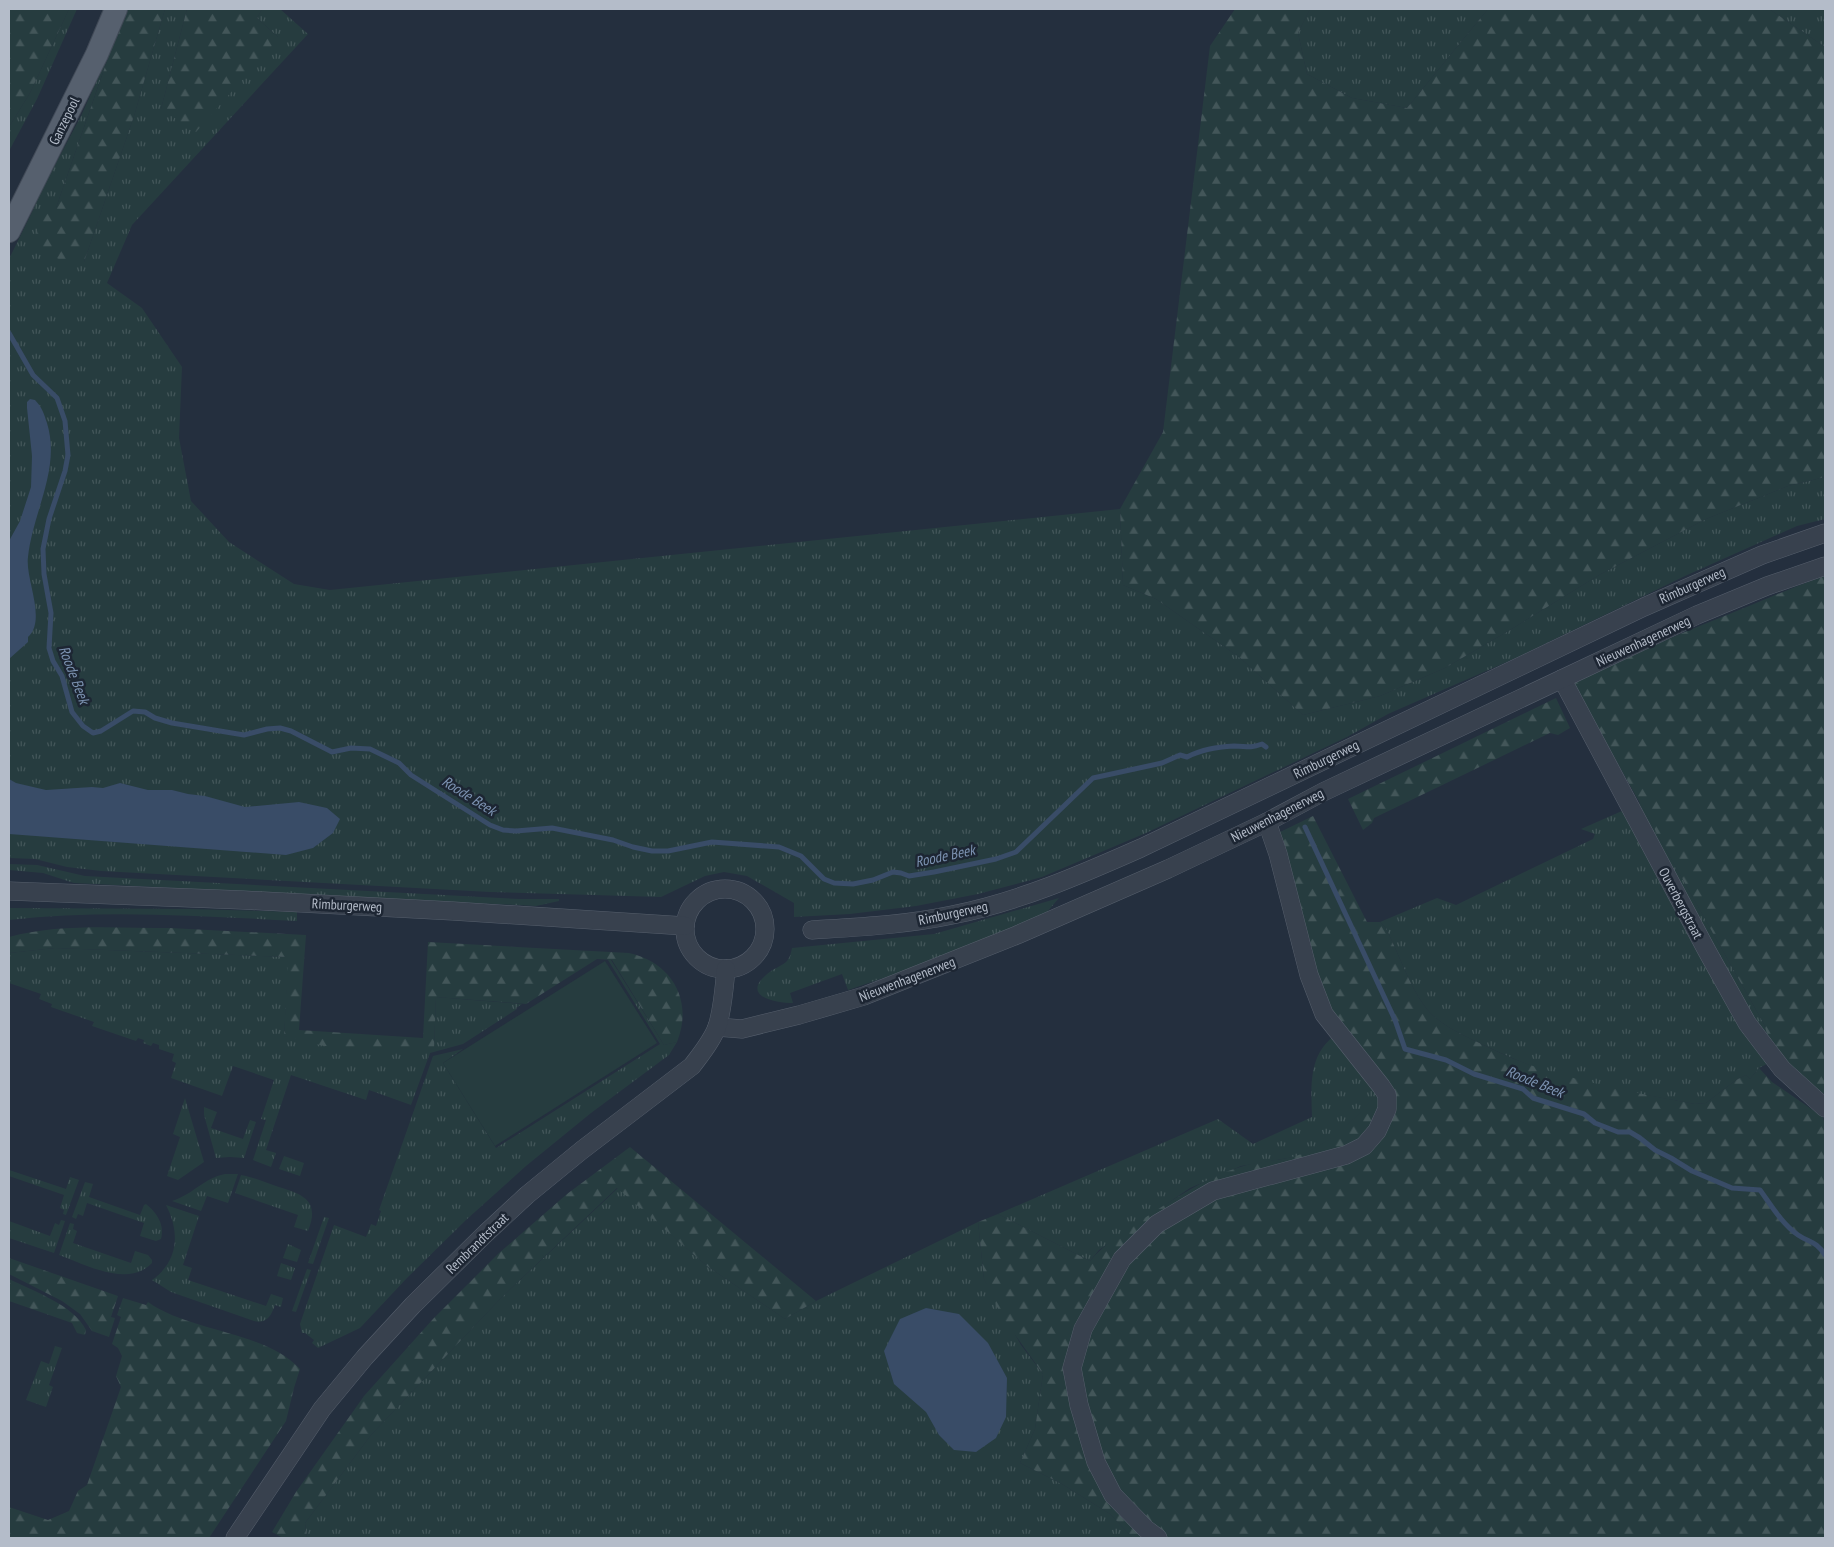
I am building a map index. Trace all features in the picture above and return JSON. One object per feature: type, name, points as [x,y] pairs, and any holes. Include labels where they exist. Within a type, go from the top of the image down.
[{"type":"main road","name":"Ganzepool","points":[[9,231],[97,54],[116,9]]},
{"type":"street","name":"Rimburgerweg","points":[[812,930],[876,926],[952,915],[1015,898],[1075,877],[1644,607],[1762,555],[1825,533]]},
{"type":"street","name":"Nieuwenhagenerweg","points":[[717,1027],[742,1029],[864,996],[1017,936],[1168,869],[1267,822],[1323,792],[1731,600],[1825,566]]},
{"type":"street","name":"Ouverbergstraat","points":[[1562,679],[1747,1024],[1782,1069],[1825,1108]]},
{"type":"street","points":[[1158,1538],[1146,1529],[1113,1495],[1096,1462],[1079,1405],[1072,1368],[1083,1329],[1122,1259],[1157,1224],[1213,1191],[1346,1155],[1364,1146],[1377,1131],[1387,1109],[1386,1096],[1381,1086],[1324,1014],[1309,975],[1278,854],[1267,822]]},
{"type":"street","points":[[732,889],[741,892],[756,903],[764,920],[765,930],[762,945],[753,958],[736,968],[726,969],[714,968],[704,964],[695,957],[687,942],[684,926],[690,908],[704,894],[712,891],[732,889]]},
{"type":"street","name":"Rimburgerweg","points":[[9,891],[453,910],[684,926]]},
{"type":"street","name":"Rembrandtstraat","points":[[235,1538],[322,1409],[365,1357],[413,1305],[486,1233],[541,1184],[582,1150],[692,1066],[704,1051],[717,1027],[726,969]]},
{"type":"green space","points":[[9,9],[69,9],[30,93],[9,127]]},
{"type":"green space","points":[[69,9],[77,9],[37,99],[9,151],[9,127],[30,93]]},
{"type":"green space","points":[[125,9],[165,9],[134,116],[84,262],[64,262],[37,247],[37,213],[56,208]]},
{"type":"green space","points":[[165,9],[187,9],[161,109],[278,37],[257,18],[262,9],[280,9],[308,34],[132,225],[107,283],[142,308],[182,367],[179,438],[191,501],[229,542],[294,584],[330,590],[1120,509],[1123,585],[1156,599],[1239,657],[1303,715],[1380,696],[1445,668],[1599,575],[1706,519],[1788,486],[1825,477],[1825,519],[1797,526],[1685,576],[1518,657],[1388,714],[1347,737],[1146,833],[1042,877],[978,894],[916,906],[850,914],[794,917],[794,903],[747,876],[724,872],[705,876],[661,897],[490,892],[101,871],[67,867],[35,859],[9,858],[9,259],[40,193],[81,116],[111,49],[56,208],[84,262],[134,116]]},
{"type":"green space","points":[[187,9],[262,9],[257,18],[279,38],[196,132],[161,109]]},
{"type":"green space","points":[[1235,9],[1310,9],[1298,33],[1307,74],[1352,98],[1407,108],[1488,9],[1769,9],[1825,47],[1825,477],[1788,486],[1706,519],[1599,575],[1445,668],[1380,696],[1303,715],[1239,657],[1156,599],[1123,585],[1120,509],[1163,432],[1210,46]]},
{"type":"green space","points":[[1310,9],[1488,9],[1407,108],[1352,98],[1307,74],[1298,33]]},
{"type":"green space","points":[[1769,9],[1825,9],[1825,47]]},
{"type":"green space","points":[[1825,576],[1825,1094],[1808,1088],[1775,1060],[1764,1024],[1573,684],[1666,640]]},
{"type":"green space","points":[[1556,698],[1570,728],[1558,735],[1550,733],[1374,818],[1372,823],[1363,830],[1348,799]]},
{"type":"green space","points":[[1640,803],[1764,1024],[1775,1060],[1759,1068],[1750,1079],[1746,1075],[1736,1080],[1706,1103],[1695,1104],[1571,1079],[1517,1060],[1454,1030],[1442,1023],[1426,1008],[1414,989],[1385,927],[1380,922],[1437,898],[1456,905],[1593,839],[1595,834],[1581,829]]},
{"type":"green space","points":[[1313,816],[1367,922],[1380,922],[1385,927],[1420,999],[1436,1018],[1448,1027],[1496,1051],[1536,1067],[1595,1084],[1695,1104],[1706,1103],[1736,1080],[1746,1075],[1750,1079],[1759,1068],[1772,1082],[1823,1117],[1825,1126],[1825,1538],[1133,1538],[1110,1514],[1062,1484],[1020,1463],[1035,1429],[1043,1374],[1001,1315],[984,1279],[978,1222],[998,1214],[1090,1261],[1122,1233],[1202,1183],[1240,1167],[1295,1156],[1313,1149],[1332,1137],[1350,1122],[1381,1090],[1337,1034],[1319,985],[1310,941],[1278,833]]},
{"type":"green space","points":[[9,864],[37,865],[85,876],[519,899],[559,899],[559,901],[536,906],[74,883],[43,873],[9,870]]},
{"type":"green space","points":[[1059,898],[1047,912],[1025,923],[907,970],[848,990],[842,974],[790,993],[793,1003],[771,1000],[759,994],[757,989],[759,983],[766,975],[784,964],[792,948],[934,934]]},
{"type":"green space","points":[[9,908],[190,909],[297,912],[297,921],[117,914],[9,920]]},
{"type":"green space","points":[[89,927],[170,928],[306,935],[299,1030],[423,1038],[428,942],[629,953],[657,965],[675,985],[683,1012],[682,1026],[677,1042],[664,1045],[612,960],[597,959],[526,1004],[436,997],[434,1049],[402,1051],[324,1046],[284,1036],[288,957],[55,948],[9,953],[9,937],[47,930]]},
{"type":"green space","points":[[55,948],[289,957],[284,1036],[434,1048],[436,997],[522,1004],[463,1044],[430,1053],[411,1105],[369,1090],[366,1100],[291,1075],[266,1150],[276,1153],[271,1167],[253,1160],[266,1120],[261,1119],[274,1080],[233,1066],[222,1096],[171,1078],[176,1063],[172,1061],[174,1054],[159,1049],[159,1045],[153,1043],[151,1046],[143,1043],[144,1040],[138,1038],[136,1041],[92,1026],[94,1022],[51,1007],[52,1004],[39,999],[41,994],[9,983],[9,953]]},
{"type":"green space","points":[[608,960],[611,960],[664,1045],[677,1042],[669,1055],[591,1113],[526,1166],[466,1220],[360,1328],[318,1348],[312,1343],[314,1340],[305,1333],[302,1333],[300,1324],[334,1225],[366,1237],[371,1224],[376,1226],[381,1211],[379,1210],[433,1056],[463,1049],[443,1063],[496,1148],[660,1044]]},
{"type":"green space","points":[[605,961],[657,1043],[495,1146],[443,1063]]},
{"type":"green space","points":[[1337,1034],[1382,1090],[1338,1134],[1314,1149],[1300,1156],[1241,1166],[1190,1188],[1099,1250],[1090,1261],[998,1214],[1218,1119],[1253,1144],[1312,1117],[1311,1094],[1316,1060],[1328,1042]]},
{"type":"green space","points":[[185,1098],[204,1162],[178,1180],[167,1176],[180,1137],[173,1134]]},
{"type":"green space","points":[[204,1107],[217,1112],[211,1128],[243,1139],[250,1120],[256,1122],[244,1158],[216,1158],[204,1115]]},
{"type":"green space","points":[[630,1147],[816,1301],[785,1319],[707,1266],[617,1188],[502,1297],[371,1435],[305,1523],[307,1538],[283,1538],[272,1532],[296,1492],[364,1396],[433,1319],[499,1253],[567,1194]]},
{"type":"green space","points":[[284,1156],[304,1163],[300,1176],[279,1169]]},
{"type":"green space","points":[[9,1170],[66,1189],[70,1177],[79,1180],[66,1215],[63,1214],[64,1210],[60,1208],[64,1195],[9,1176]]},
{"type":"green space","points":[[225,1174],[238,1174],[228,1203],[207,1196],[201,1211],[172,1201],[186,1195],[211,1179]]},
{"type":"green space","points":[[241,1175],[301,1195],[310,1205],[312,1212],[308,1231],[294,1227],[298,1215],[235,1193]]},
{"type":"green space","points":[[85,1182],[93,1184],[89,1197],[140,1215],[146,1204],[154,1211],[161,1224],[161,1239],[156,1241],[140,1236],[144,1223],[87,1203],[83,1216],[78,1214],[76,1219],[72,1217]]},
{"type":"green space","points":[[618,1188],[707,1266],[785,1319],[816,1301],[978,1222],[984,1279],[1021,1345],[1043,1374],[1035,1429],[1020,1463],[1062,1484],[1110,1514],[1133,1538],[307,1538],[305,1523],[371,1435],[502,1297]]},
{"type":"green space","points":[[166,1205],[199,1216],[183,1265],[192,1268],[188,1280],[266,1306],[271,1294],[283,1298],[281,1307],[275,1305],[268,1318],[258,1322],[171,1292],[152,1280],[168,1264],[174,1246],[174,1225]]},
{"type":"green space","points":[[324,1217],[329,1218],[313,1264],[308,1263]]},
{"type":"green space","points":[[61,1220],[65,1221],[54,1253],[9,1238],[9,1221],[50,1236],[55,1223],[59,1225]]},
{"type":"green space","points":[[70,1223],[74,1224],[73,1229],[77,1231],[73,1243],[131,1263],[135,1251],[148,1255],[152,1263],[142,1270],[131,1274],[119,1274],[94,1269],[59,1255]]},
{"type":"green space","points":[[288,1244],[301,1250],[297,1262],[283,1258]]},
{"type":"green space","points":[[9,1258],[118,1296],[111,1317],[115,1318],[109,1337],[92,1331],[80,1314],[62,1301],[9,1274]]},
{"type":"green space","points":[[281,1263],[295,1268],[291,1280],[277,1276]]},
{"type":"green space","points":[[307,1269],[311,1270],[296,1312],[292,1311]]},
{"type":"green space","points":[[9,1279],[63,1306],[80,1321],[86,1330],[85,1335],[77,1333],[72,1323],[9,1301]]},
{"type":"green space","points":[[123,1298],[146,1305],[148,1302],[165,1312],[185,1320],[248,1339],[285,1356],[300,1369],[286,1421],[209,1538],[9,1538],[9,1507],[48,1520],[69,1511],[78,1491],[87,1485],[121,1387],[116,1376],[122,1356],[118,1348],[112,1344],[121,1317],[117,1315]]},
{"type":"green space","points":[[55,1346],[62,1348],[49,1385],[53,1387],[46,1407],[26,1400],[41,1361],[49,1364]]},
{"type":"water","points":[[30,399],[35,400],[45,417],[50,440],[51,457],[45,490],[35,523],[28,557],[36,620],[33,630],[28,637],[28,642],[9,659],[9,541],[20,521],[31,487],[32,456],[27,408],[27,402]]},
{"type":"water","points":[[9,779],[16,783],[46,790],[103,788],[120,783],[148,790],[172,790],[205,796],[245,807],[299,802],[327,808],[340,819],[333,833],[313,848],[286,855],[9,834]]},
{"type":"water","points":[[926,1308],[959,1314],[988,1343],[1007,1378],[1006,1417],[996,1438],[976,1452],[954,1450],[939,1435],[926,1412],[894,1384],[884,1351],[900,1319]]},
{"type":"waterway","name":"Roode Beek","points":[[9,333],[33,375],[57,398],[65,421],[68,455],[65,471],[49,519],[43,549],[44,574],[51,613],[49,648],[53,661],[62,676],[72,712],[83,726],[93,733],[101,731],[133,711],[145,712],[155,718],[172,723],[244,735],[280,728],[291,731],[332,752],[351,748],[370,749],[399,763],[411,775],[490,825],[503,830],[516,831],[552,828],[613,840],[652,851],[668,851],[712,842],[779,847],[801,856],[824,879],[834,883],[853,884],[873,880],[893,872],[909,876],[934,872],[996,859],[1016,852],[1093,778],[1162,763],[1180,755],[1187,757],[1204,750],[1234,746],[1250,747],[1262,744],[1266,747]]},
{"type":"waterway","name":"Roode Beek","points":[[1305,827],[1395,1020],[1405,1049],[1446,1060],[1474,1074],[1523,1089],[1533,1098],[1584,1114],[1595,1123],[1618,1132],[1630,1132],[1655,1150],[1692,1171],[1732,1188],[1760,1190],[1787,1225],[1798,1235],[1816,1245],[1825,1255]]}]
